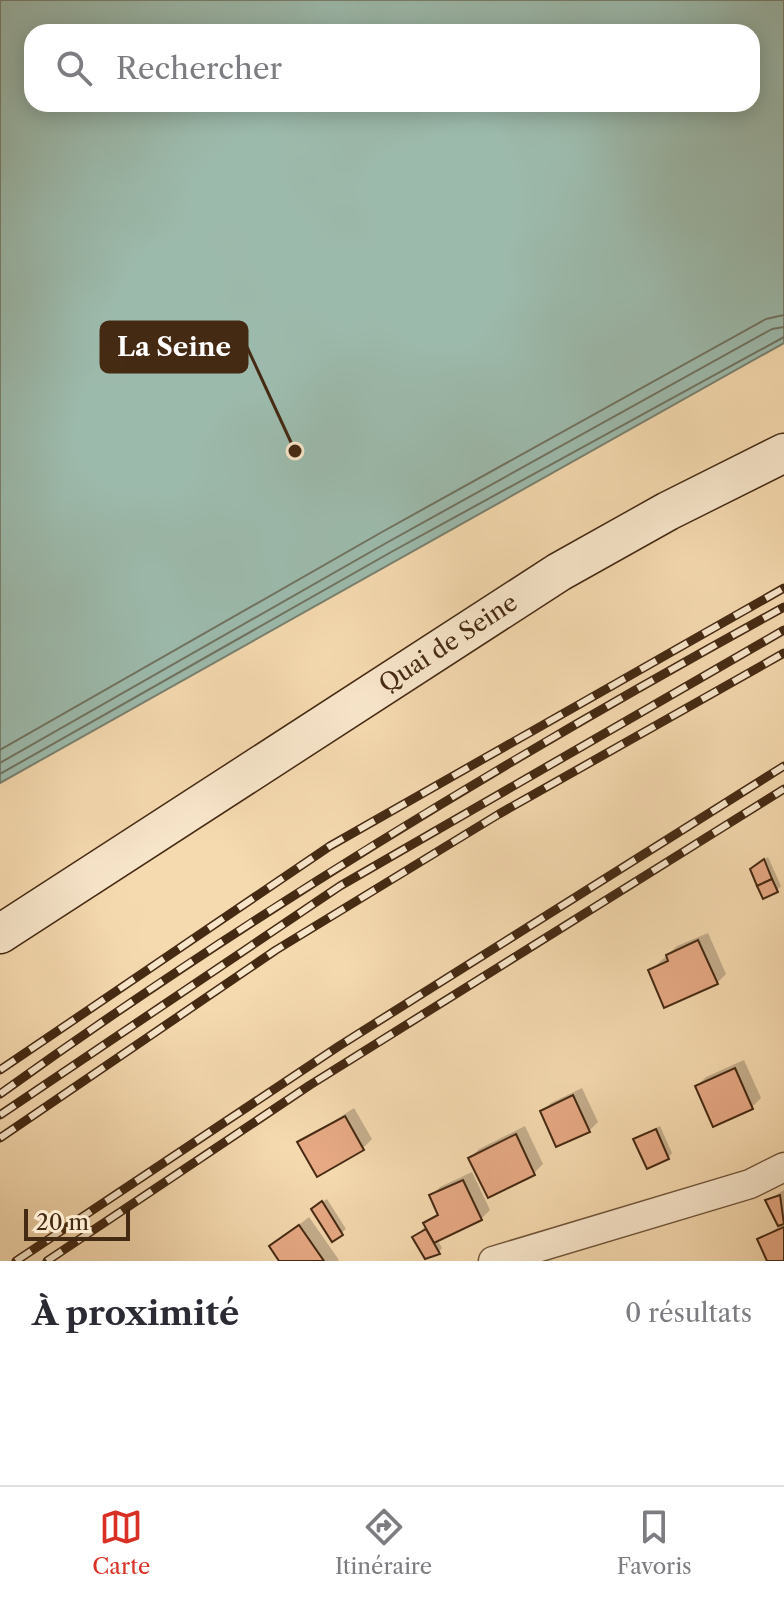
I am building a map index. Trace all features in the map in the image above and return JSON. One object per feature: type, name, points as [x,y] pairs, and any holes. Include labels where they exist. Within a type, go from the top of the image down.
[{"type":"main road","name":"Quai de Seine","points":[[0,934],[559,572],[668,511],[784,453]]},
{"type":"street","points":[[493,1261],[750,1184],[784,1167]]},
{"type":"water","points":[[0,0],[784,0],[784,343],[0,783]]},
{"type":"building","points":[[764,859],[772,879],[757,886],[750,869]]},
{"type":"building","points":[[772,879],[778,892],[763,899],[757,886]]},
{"type":"building","points":[[698,940],[718,984],[664,1008],[648,970],[668,961],[666,955]]},
{"type":"building","points":[[735,1068],[753,1109],[713,1127],[695,1086]]},
{"type":"building","points":[[573,1095],[590,1132],[556,1147],[540,1111]]},
{"type":"building","points":[[345,1116],[364,1150],[317,1177],[297,1142]]},
{"type":"building","points":[[656,1129],[669,1159],[647,1169],[633,1139]]},
{"type":"building","points":[[516,1134],[535,1175],[488,1198],[468,1158]]},
{"type":"building","points":[[463,1180],[482,1220],[434,1243],[423,1223],[438,1215],[429,1195]]},
{"type":"building","points":[[780,1195],[784,1224],[778,1226],[765,1200]]},
{"type":"building","points":[[322,1201],[343,1235],[332,1242],[311,1209]]},
{"type":"building","points":[[299,1225],[324,1261],[279,1261],[269,1246]]},
{"type":"building","points":[[784,1227],[784,1261],[767,1261],[757,1239]]},
{"type":"building","points":[[426,1229],[440,1254],[425,1259],[412,1237]]},
{"type":"railway","points":[[0,1070],[330,846],[784,588]]},
{"type":"railway","points":[[0,1094],[94,1027],[384,838],[583,720],[784,607]]},
{"type":"railway","points":[[0,1115],[340,886],[784,630]]},
{"type":"railway","points":[[0,1138],[276,950],[499,814],[784,653]]},
{"type":"railway","points":[[16,1261],[339,1046],[784,766]]},
{"type":"railway","points":[[47,1261],[310,1085],[784,789]]},
{"type":"place","name":"La Seine","points":[[295,451]]}]
